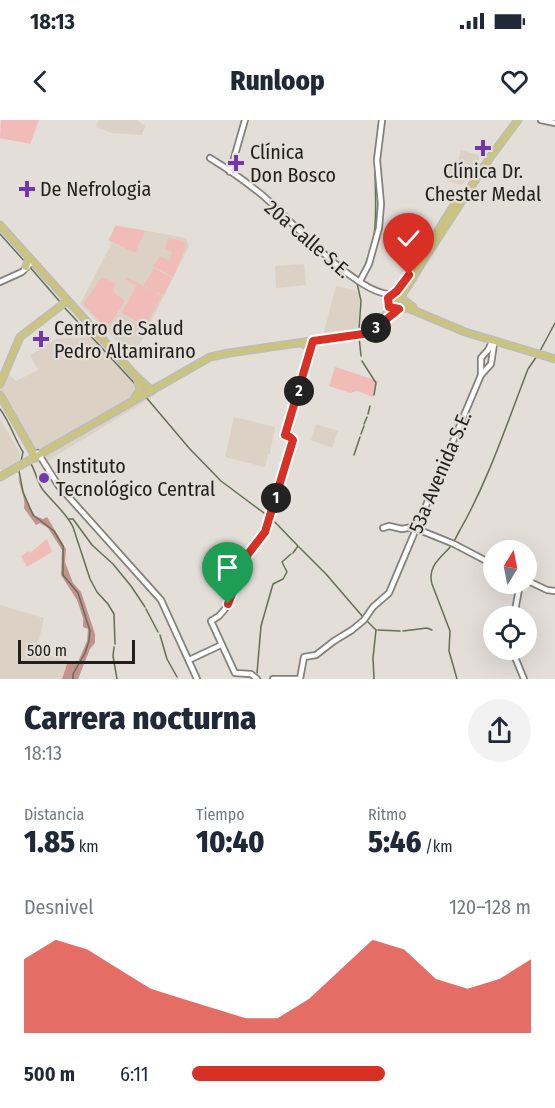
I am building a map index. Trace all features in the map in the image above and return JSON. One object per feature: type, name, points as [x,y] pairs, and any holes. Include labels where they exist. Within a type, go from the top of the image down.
[{"type":"main road","points":[[334,336],[367,326],[382,315],[388,304],[388,298],[402,286],[446,217],[516,121]]},
{"type":"main road","points":[[135,397],[140,389],[216,355],[300,343],[312,345],[368,328],[385,315],[516,121]]},
{"type":"main road","points":[[429,249],[462,195]]},
{"type":"main road","points":[[343,337],[367,333],[399,309],[403,304],[405,291],[457,209]]},
{"type":"main road","points":[[0,227],[29,265],[63,302],[148,386]]},
{"type":"main road","points":[[392,294],[399,294],[409,306],[493,340]]},
{"type":"main road","points":[[0,379],[18,338],[63,302]]},
{"type":"main road","points":[[0,384],[20,337],[63,302]]},
{"type":"main road","points":[[388,304],[392,309],[408,308],[448,325],[555,359]]},
{"type":"main road","points":[[37,455],[148,386],[204,357],[215,353],[353,334]]},
{"type":"main road","points":[[0,476],[135,397],[148,386]]},
{"type":"main road","points":[[0,398],[28,450],[37,455]]},
{"type":"main road","points":[[0,398],[29,447],[37,455]]},
{"type":"main road","points":[[29,447],[37,455]]},
{"type":"street","points":[[230,169],[245,120]]},
{"type":"street","points":[[360,281],[369,264],[379,228],[381,204],[377,160],[379,129],[382,120]]},
{"type":"street","points":[[541,120],[555,123]]},
{"type":"street","name":"20a Calle S.E.","points":[[210,159],[249,181],[323,251],[360,281],[382,294],[392,294]]},
{"type":"street","name":"20a Calle S.E.","points":[[230,169],[314,248],[343,272],[381,295],[388,304]]},
{"type":"street","points":[[0,281],[17,275],[29,265]]},
{"type":"street","name":"53a Avenida S.E.","points":[[300,679],[304,657],[316,655],[365,619],[373,607],[389,592],[482,372],[493,361],[491,351],[493,340]]},
{"type":"street","points":[[257,679],[251,674],[236,673],[211,621],[225,609],[248,554],[264,535],[293,440],[285,435],[312,345]]},
{"type":"street","name":"53a Avenida S.E.","points":[[482,372],[481,358],[491,351]]},
{"type":"street","points":[[37,455],[58,485],[161,600],[197,679]]},
{"type":"street","points":[[383,528],[389,526],[402,529],[410,526],[483,560]]},
{"type":"street","points":[[537,585],[555,591]]},
{"type":"street","points":[[189,660],[222,645]]},
{"type":"street","points":[[516,660],[524,679]]},
{"type":"street","points":[[273,679],[300,679]]},
{"type":"shaded area","points":[[1,120],[39,120],[30,144],[0,138]]},
{"type":"shaded area","points":[[99,120],[137,120],[145,126],[142,135],[112,133],[96,127]]},
{"type":"shaded area","points":[[461,150],[481,156],[462,185],[447,181],[452,163],[457,165]]},
{"type":"shaded area","points":[[116,225],[186,238],[189,246],[133,357],[80,304],[112,243],[108,240]]},
{"type":"shaded area","points":[[116,226],[145,231],[135,253],[109,240]]},
{"type":"shaded area","points":[[168,238],[184,241],[186,247],[173,277],[153,266],[161,256],[170,261],[172,252],[165,249]]},
{"type":"shaded area","points":[[304,264],[306,285],[276,288],[275,266]]},
{"type":"shaded area","points":[[154,268],[172,278],[164,295],[144,285]]},
{"type":"shaded area","points":[[102,277],[116,283],[113,290],[125,301],[107,329],[83,304]]},
{"type":"shaded area","points":[[126,277],[162,296],[157,305],[152,303],[156,306],[146,326],[122,313],[136,286],[125,279]]},
{"type":"shaded area","points":[[336,286],[357,291],[360,302],[357,330],[323,336]]},
{"type":"shaded area","points":[[94,334],[137,382],[152,391],[154,396],[44,463],[38,454],[34,455],[0,395],[0,384],[5,371],[16,381],[38,370],[30,355],[56,339],[89,337]]},
{"type":"shaded area","points":[[335,367],[378,381],[373,397],[357,391],[350,393],[329,386]]},
{"type":"shaded area","points":[[234,417],[275,427],[265,467],[225,457]]},
{"type":"shaded area","points":[[0,419],[20,453],[19,462],[2,471],[0,469]]},
{"type":"shaded area","points":[[316,424],[338,431],[332,448],[311,440]]},
{"type":"shaded area","points":[[18,476],[35,516],[43,519],[47,517],[66,549],[65,562],[73,583],[81,592],[95,634],[95,643],[90,649],[78,679],[62,679],[68,661],[78,662],[87,641],[88,629],[83,627],[83,618],[77,600],[61,575],[62,550],[48,528],[40,523],[36,525],[24,508]]},
{"type":"shaded area","points":[[47,539],[52,552],[27,567],[21,556],[29,551],[30,553]]},
{"type":"shaded area","points":[[0,605],[44,618],[36,652],[68,661],[62,679],[0,679]]},
{"type":"waterway","points":[[375,159],[379,120]]},
{"type":"waterway","points":[[359,277],[374,237],[375,167]]},
{"type":"waterway","points":[[0,234],[26,263]]},
{"type":"waterway","points":[[29,266],[61,303]]},
{"type":"waterway","points":[[357,283],[361,301],[359,329]]},
{"type":"waterway","points":[[64,307],[136,385]]},
{"type":"waterway","points":[[540,351],[555,323]]},
{"type":"waterway","points":[[359,337],[361,356]]},
{"type":"waterway","points":[[457,679],[449,651],[450,631],[432,584],[431,572],[454,542],[480,491],[528,369],[537,356]]},
{"type":"waterway","points":[[362,361],[376,383],[374,395]]},
{"type":"waterway","points":[[145,396],[189,448],[221,481],[268,516]]},
{"type":"waterway","points":[[368,414],[370,406]]},
{"type":"waterway","points":[[0,409],[23,452],[21,461]]},
{"type":"waterway","points":[[364,424],[367,417]]},
{"type":"waterway","points":[[361,434],[364,426]]},
{"type":"waterway","points":[[354,455],[360,437]]},
{"type":"waterway","points":[[31,464],[39,484],[73,527],[90,579],[114,614],[115,644]]},
{"type":"waterway","points":[[19,471],[23,492],[33,515],[54,531],[63,546],[63,575],[78,593],[90,631],[85,653],[73,674],[73,679]]},
{"type":"waterway","points":[[69,519],[73,519],[92,545],[113,564],[145,607]]},
{"type":"waterway","points":[[272,519],[298,546],[293,553]]},
{"type":"waterway","points":[[299,547],[363,617]]},
{"type":"waterway","points":[[257,673],[261,626],[273,584],[283,579],[287,572],[282,562],[291,554]]},
{"type":"waterway","points":[[146,609],[158,632]]},
{"type":"waterway","points":[[366,620],[376,630]]},
{"type":"waterway","points":[[403,631],[427,628],[432,630]]},
{"type":"waterway","points":[[374,679],[373,658],[376,630]]},
{"type":"waterway","points":[[378,630],[400,631]]},
{"type":"waterway","points":[[160,635],[167,659],[177,677]]},
{"type":"waterway","points":[[114,647],[113,656],[117,679]]},
{"type":"place","name":"Clínica Dr. Chester Medal","points":[[483,148]]},
{"type":"place","name":"Clínica Don Bosco","points":[[236,163]]},
{"type":"place","name":"De Nefrologia","points":[[27,189]]},
{"type":"place","name":"Centro de Salud Pedro Altamirano","points":[[41,339]]},
{"type":"place","name":"Instituto Tecnológico Central","points":[[44,478]]},
{"type":"route","points":[[228,604],[248,554],[265,532],[293,440],[285,435],[313,341],[357,336],[377,327],[399,309],[389,307],[388,298],[402,286],[409,275]]}]
